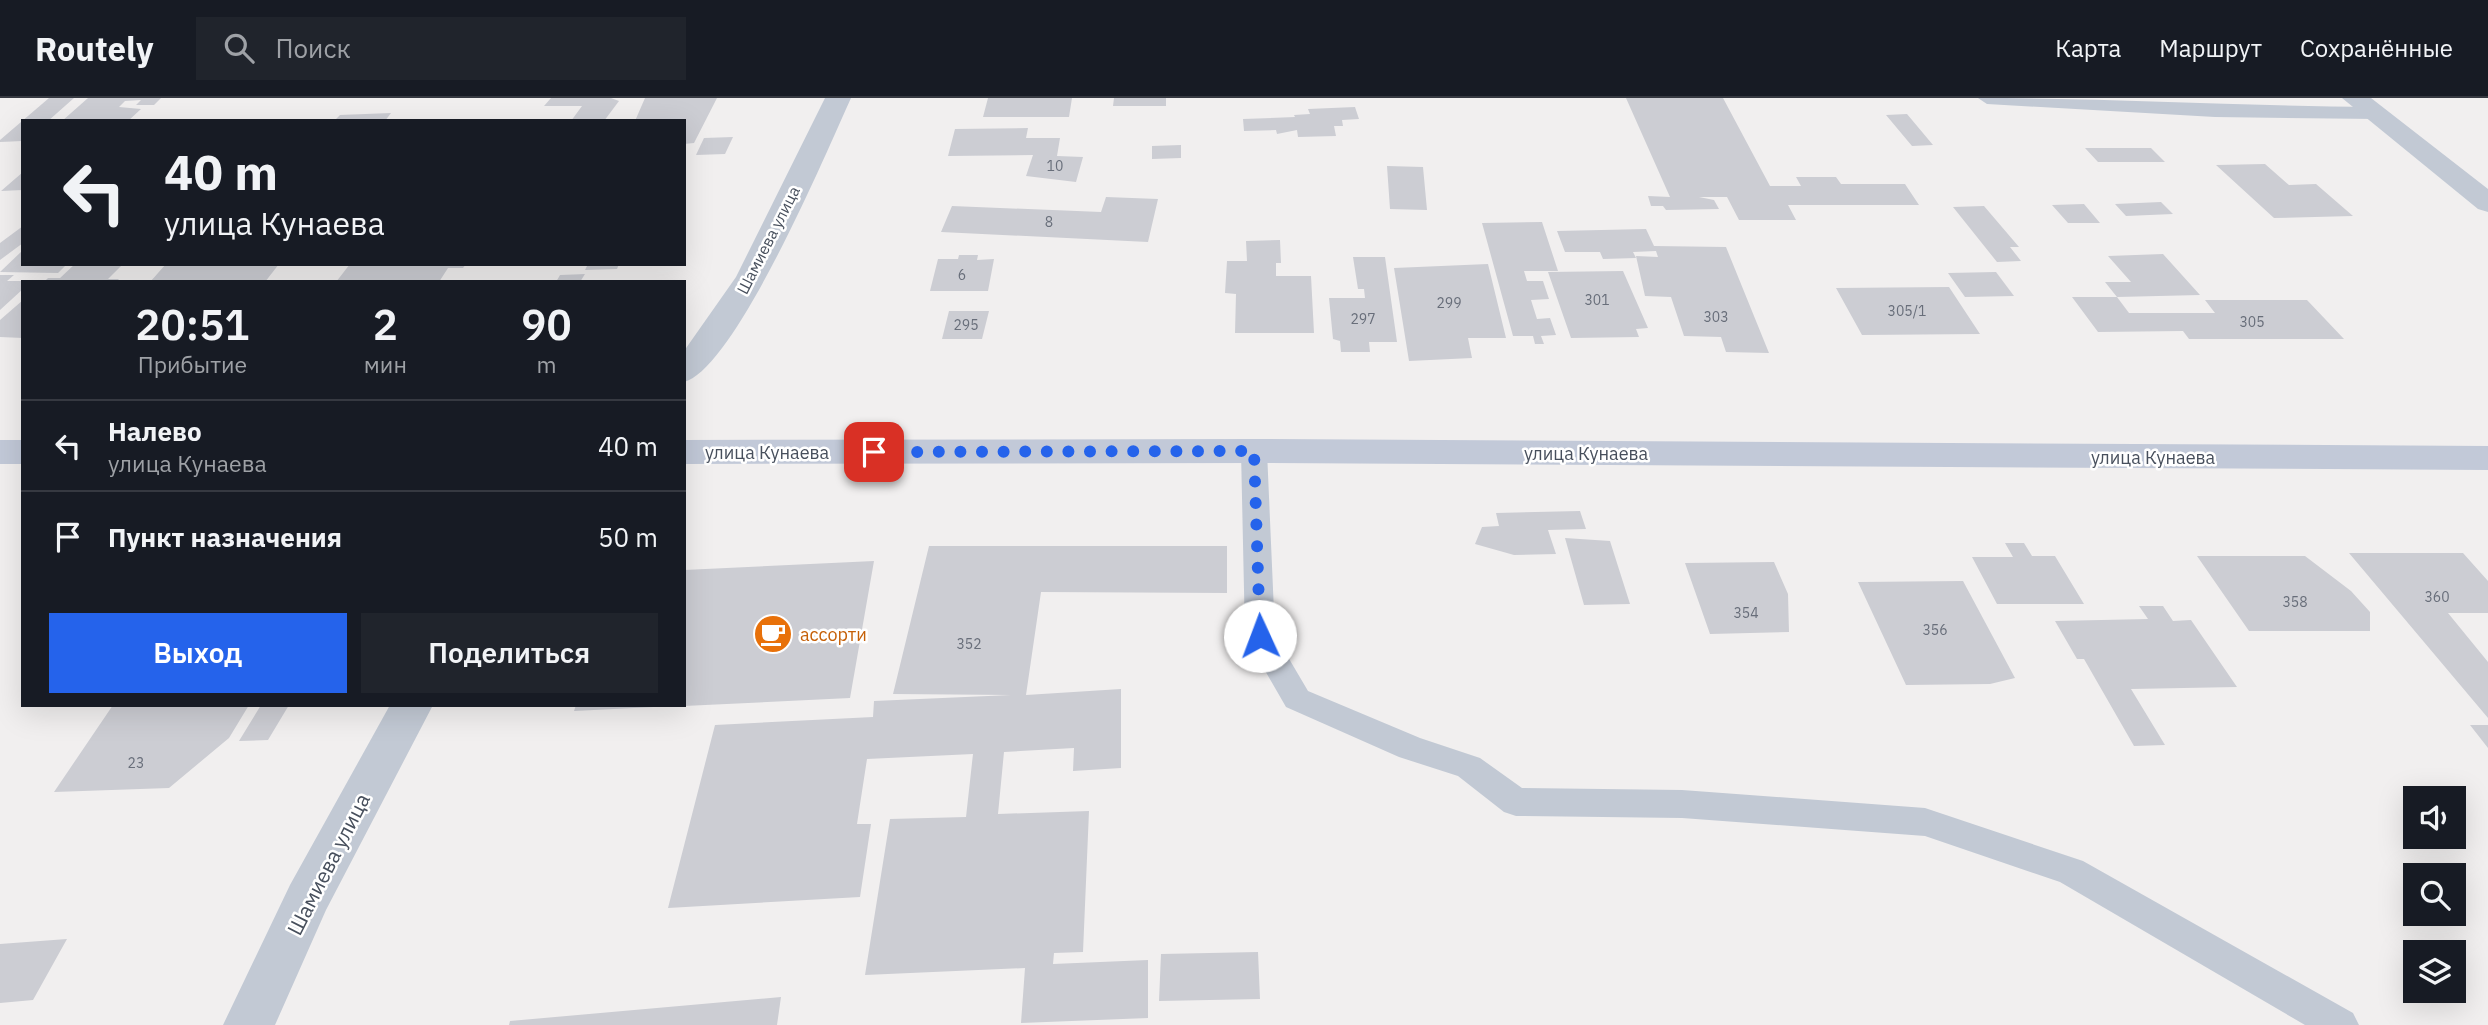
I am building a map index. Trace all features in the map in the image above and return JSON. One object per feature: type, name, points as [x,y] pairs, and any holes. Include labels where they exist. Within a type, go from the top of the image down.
[{"type":"main road","name":"улица Кунаева","points":[[686,452],[1254,451],[2488,458]]},
{"type":"main road","points":[[0,452],[21,452]]},
{"type":"street","name":"Шамиева улица","points":[[686,370],[713,341],[744,289],[838,98]]},
{"type":"street","points":[[2366,106],[2488,203]]},
{"type":"street","name":"Шамиева улица","points":[[249,1025],[307,901],[411,707]]},
{"type":"lane","points":[[1987,98],[2201,110],[2366,106]]},
{"type":"lane","points":[[1254,451],[1260,636],[1297,699],[1410,748],[1469,767],[1516,802],[1682,804],[1925,822],[2071,871],[2340,1025]]},
{"type":"building","points":[[49,98],[74,98],[50,119],[24,119]]},
{"type":"building","points":[[88,98],[161,98],[154,105],[136,105],[141,100],[125,101],[119,107],[141,109],[130,119],[64,119]]},
{"type":"building","points":[[551,98],[611,98],[619,101],[606,119],[572,119],[582,106],[544,106]]},
{"type":"building","points":[[645,98],[717,98],[694,143],[686,144],[686,119],[636,119]]},
{"type":"building","points":[[988,98],[1072,98],[1069,117],[983,117]]},
{"type":"building","points":[[1114,98],[1166,98],[1166,106],[1113,106]]},
{"type":"building","points":[[1626,98],[1723,98],[1770,186],[1801,186],[1796,177],[1836,177],[1841,184],[1905,184],[1919,205],[1788,205],[1796,220],[1739,220],[1727,197],[1699,197],[1714,200],[1719,209],[1666,210],[1663,206],[1651,206],[1648,196],[1670,197]]},
{"type":"building","points":[[1355,107],[1359,119],[1342,120],[1343,126],[1334,126],[1336,136],[1298,137],[1297,130],[1277,134],[1276,130],[1244,131],[1243,119],[1295,117],[1294,115],[1310,114],[1308,109]]},
{"type":"building","points":[[391,113],[386,119],[336,119],[340,115]]},
{"type":"building","points":[[1907,114],[1933,145],[1912,146],[1886,115]]},
{"type":"building","points":[[21,122],[21,141],[0,140]]},
{"type":"building","points":[[1028,128],[1026,138],[1060,138],[1057,156],[1083,157],[1076,182],[1026,176],[1033,155],[948,156],[955,129]]},
{"type":"building","points":[[733,137],[725,154],[696,155],[704,138]]},
{"type":"building","points":[[1181,145],[1181,158],[1152,159],[1152,146]]},
{"type":"building","points":[[2085,148],[2151,148],[2165,162],[2098,162]]},
{"type":"building","points":[[2265,164],[2289,185],[2316,184],[2353,216],[2274,218],[2216,165]]},
{"type":"building","points":[[1387,166],[1423,167],[1427,210],[1390,209]]},
{"type":"building","points":[[21,174],[21,190],[1,191]]},
{"type":"building","points":[[1106,197],[1158,199],[1148,242],[941,232],[952,206],[1101,212]]},
{"type":"building","points":[[2161,202],[2173,214],[2126,216],[2115,204]]},
{"type":"building","points":[[2084,204],[2100,223],[2068,223],[2052,205]]},
{"type":"building","points":[[1984,206],[2019,247],[2010,247],[2021,261],[1997,262],[1953,207]]},
{"type":"building","points":[[1542,222],[1558,271],[1524,271],[1527,281],[1543,281],[1549,299],[1531,300],[1537,319],[1550,318],[1556,335],[1541,336],[1544,344],[1535,344],[1533,336],[1513,336],[1482,223]]},
{"type":"building","points":[[21,227],[21,244],[0,260],[0,243]]},
{"type":"building","points":[[1646,229],[1654,246],[1726,247],[1769,353],[1726,352],[1721,337],[1684,336],[1671,297],[1645,296],[1636,256],[1658,257],[1656,251],[1633,252],[1636,258],[1603,259],[1600,252],[1565,252],[1557,231]]},
{"type":"building","points":[[1280,240],[1281,263],[1276,263],[1276,276],[1311,276],[1314,333],[1235,333],[1236,294],[1225,293],[1227,261],[1247,261],[1246,241]]},
{"type":"building","points":[[21,252],[21,266],[65,266],[58,273],[0,272]]},
{"type":"building","points":[[2163,254],[2200,295],[2117,297],[2105,282],[2131,282],[2108,256]]},
{"type":"building","points":[[959,255],[978,255],[977,260],[994,259],[988,291],[930,291],[938,259],[958,259]]},
{"type":"building","points":[[1353,257],[1385,257],[1397,342],[1369,342],[1370,352],[1341,352],[1340,341],[1333,339],[1329,298],[1365,298],[1364,289],[1358,289]]},
{"type":"building","points":[[1488,264],[1506,338],[1468,338],[1472,358],[1409,361],[1394,268]]},
{"type":"building","points":[[73,266],[121,266],[108,279],[118,280],[46,280],[60,278]]},
{"type":"building","points":[[164,266],[277,266],[267,280],[152,280]]},
{"type":"building","points":[[348,266],[464,266],[448,268],[440,280],[338,280]]},
{"type":"building","points":[[587,266],[618,266],[617,269],[585,270]]},
{"type":"building","points":[[1623,271],[1648,328],[1636,329],[1639,337],[1571,338],[1548,272]]},
{"type":"building","points":[[1996,272],[2014,296],[1965,297],[1948,273]]},
{"type":"building","points":[[585,274],[581,280],[557,280],[560,275]]},
{"type":"building","points":[[0,275],[14,275],[7,281],[21,281],[21,291],[0,310]]},
{"type":"building","points":[[1949,287],[1980,334],[1862,335],[1836,288]]},
{"type":"building","points":[[2072,297],[2117,297],[2129,313],[2215,313],[2205,300],[2307,300],[2344,339],[2189,339],[2183,331],[2098,332]]},
{"type":"building","points":[[21,302],[21,338],[0,337],[0,320]]},
{"type":"building","points":[[949,311],[989,311],[982,339],[942,339]]},
{"type":"building","points":[[1580,511],[1586,529],[1548,530],[1556,554],[1514,555],[1475,544],[1482,527],[1499,526],[1496,513]]},
{"type":"building","points":[[1565,538],[1610,541],[1630,604],[1584,605]]},
{"type":"building","points":[[2005,543],[2024,543],[2032,556],[2055,556],[2084,604],[1997,604],[1972,557],[2013,557]]},
{"type":"building","points":[[929,546],[1227,546],[1227,593],[1041,592],[1026,695],[1121,689],[1121,768],[1073,771],[1074,748],[1004,752],[998,814],[1089,811],[1083,952],[1054,953],[1053,964],[1148,960],[1148,1018],[1021,1023],[1025,968],[865,975],[890,819],[966,817],[973,754],[867,759],[857,824],[871,824],[860,897],[668,908],[715,725],[873,717],[874,701],[1011,695],[893,694]]},
{"type":"building","points":[[2349,553],[2463,553],[2488,581],[2488,613],[2448,613],[2488,662],[2488,718]]},
{"type":"building","points":[[2197,556],[2305,556],[2351,591],[2370,612],[2370,631],[2249,631]]},
{"type":"building","name":"ассорти","points":[[874,561],[850,698],[686,706],[686,570]]},
{"type":"building","points":[[1774,562],[1788,594],[1789,632],[1710,634],[1685,563]]},
{"type":"building","points":[[1963,581],[2015,678],[1990,684],[1906,685],[1858,582]]},
{"type":"building","points":[[2139,606],[2163,606],[2173,621],[2191,620],[2237,687],[2131,689],[2165,745],[2134,746],[2084,659],[2077,659],[2055,621],[2148,619]]},
{"type":"building","points":[[112,707],[248,707],[229,738],[169,788],[54,792]]},
{"type":"building","points":[[260,707],[288,707],[268,740],[239,741]]},
{"type":"building","points":[[575,707],[654,707],[574,711]]},
{"type":"building","points":[[2470,725],[2488,725],[2488,748]]},
{"type":"building","points":[[67,939],[33,1000],[0,1003],[0,944]]},
{"type":"building","points":[[1258,952],[1260,999],[1159,1001],[1161,954]]},
{"type":"building","points":[[781,997],[777,1025],[509,1025],[510,1021]]},
{"type":"place","name":"ассорти","points":[[773,634]]},
{"type":"route","points":[[874,452],[1254,451],[1260,636]]}]
